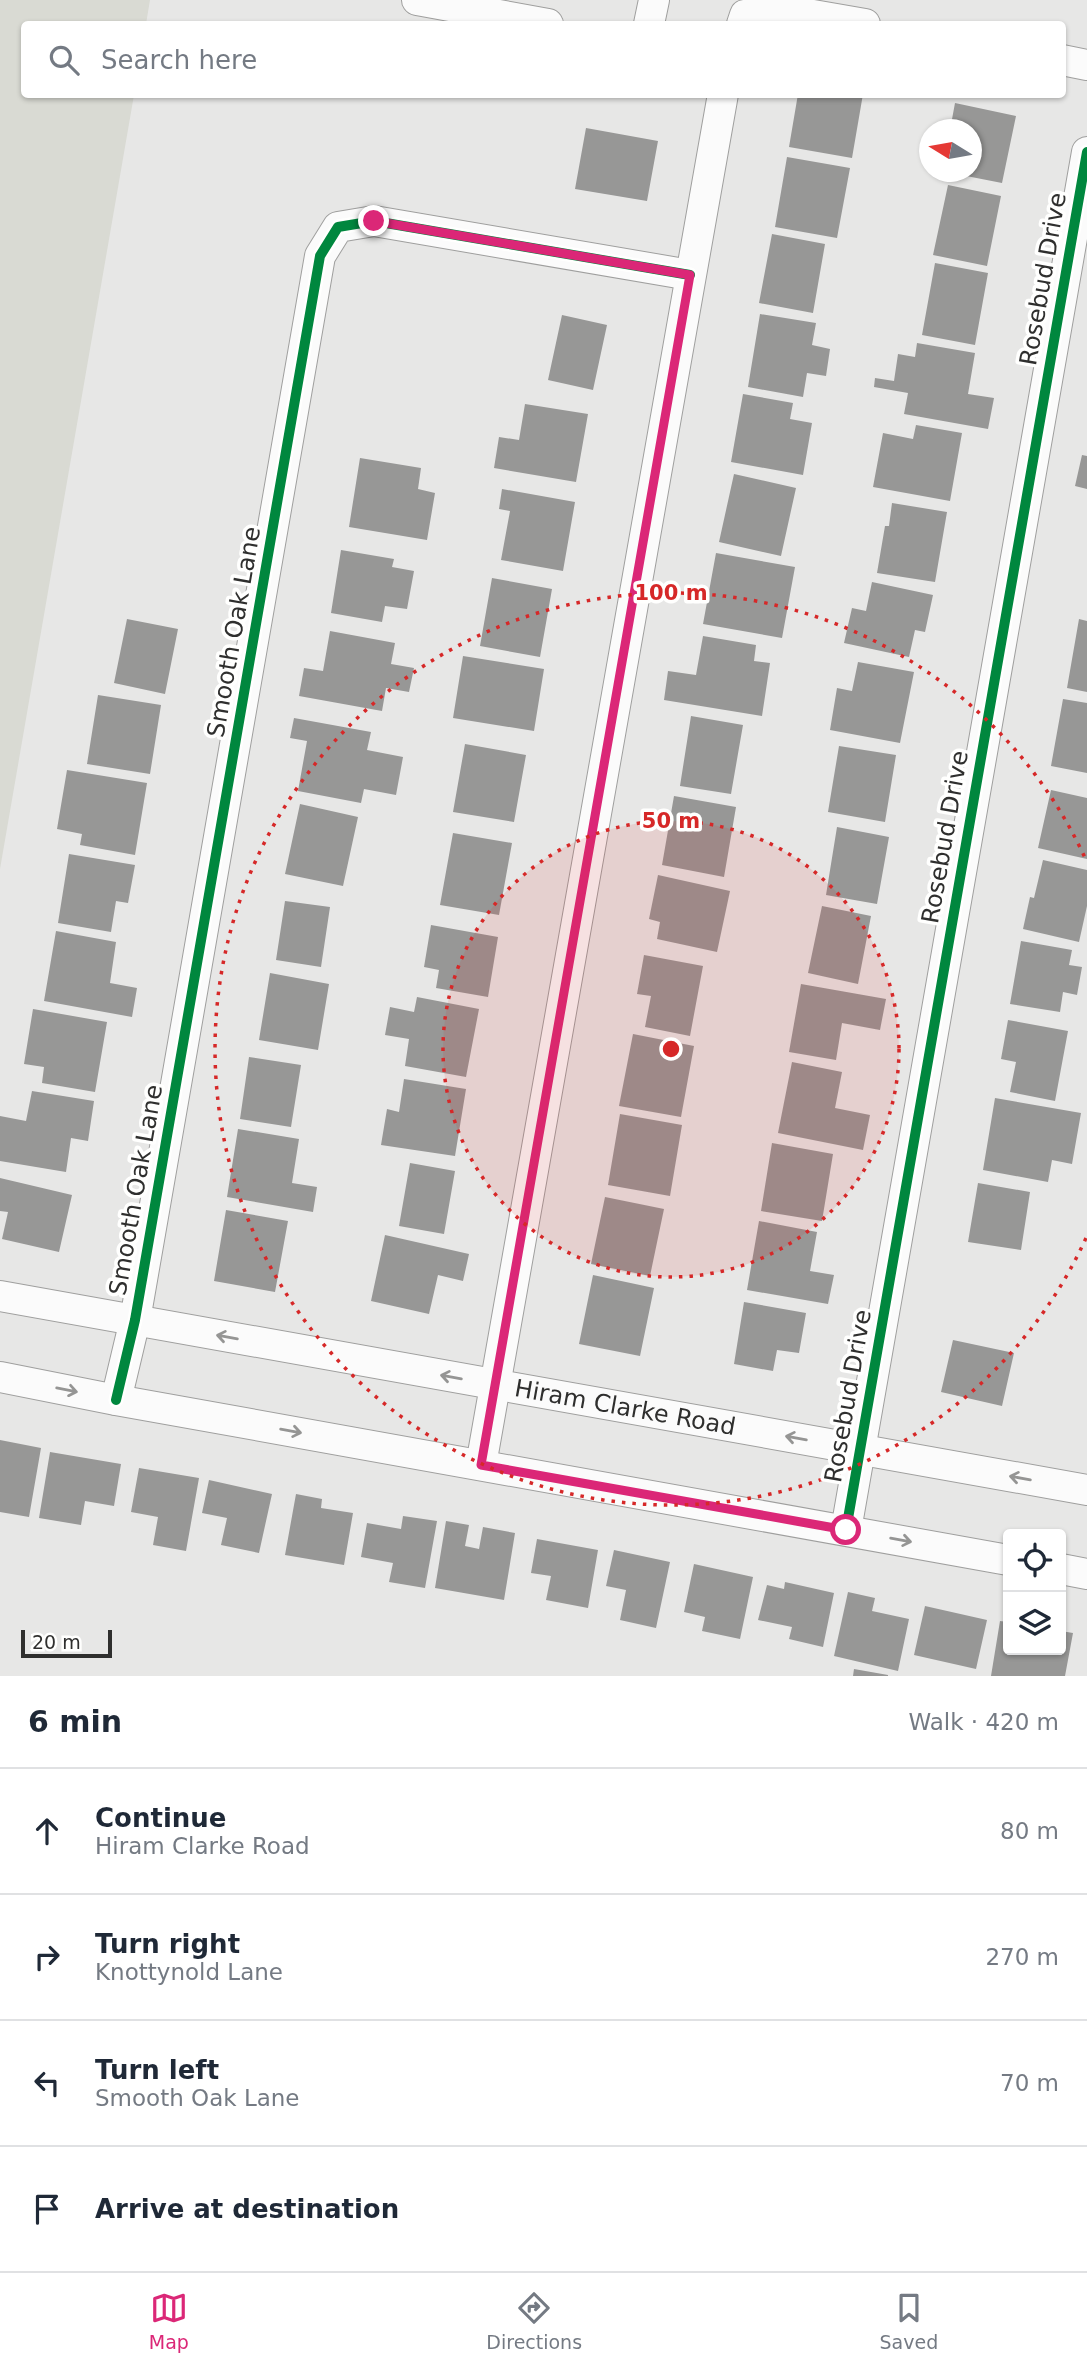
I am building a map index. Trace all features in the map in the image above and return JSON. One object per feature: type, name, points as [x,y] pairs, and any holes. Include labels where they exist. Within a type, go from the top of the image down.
[{"type":"street","points":[[417,0],[532,21]]},
{"type":"street","points":[[650,21],[654,0]]},
{"type":"street","points":[[743,21],[745,15],[783,10],[847,21]]},
{"type":"street","points":[[1066,61],[1087,65]]},
{"type":"street","points":[[481,1465],[722,98]]},
{"type":"street","name":"Rosebud Drive","points":[[846,1530],[1087,152]]},
{"type":"street","name":"Smooth Oak Lane","points":[[116,1400],[135,1320],[320,256],[338,227],[374,221],[690,275]]},
{"type":"street","name":"Hiram Clarke Road","points":[[0,1296],[1087,1490]]},
{"type":"street","points":[[0,1377],[1003,1559]]},
{"type":"street","points":[[1066,1570],[1087,1574]]},
{"type":"shaded area","points":[[0,0],[150,0],[146,21],[21,21],[21,98],[133,98],[0,869]]},
{"type":"building","points":[[797,98],[862,98],[852,158],[789,147]]},
{"type":"building","points":[[955,103],[1016,116],[1002,183],[982,179],[982,119],[952,119]]},
{"type":"building","points":[[586,128],[658,141],[647,201],[575,189]]},
{"type":"building","points":[[787,157],[850,168],[837,238],[775,227]]},
{"type":"building","points":[[948,185],[1001,196],[987,266],[933,255]]},
{"type":"building","points":[[772,234],[825,244],[813,313],[759,303]]},
{"type":"building","points":[[935,263],[988,273],[975,345],[922,335]]},
{"type":"building","points":[[760,314],[816,323],[812,345],[830,349],[826,376],[807,373],[803,397],[748,387]]},
{"type":"building","points":[[562,315],[607,325],[593,390],[548,380]]},
{"type":"building","points":[[917,343],[975,353],[968,394],[994,398],[988,429],[904,414],[908,393],[874,387],[875,378],[894,381],[898,354],[915,357]]},
{"type":"building","points":[[743,394],[793,403],[790,419],[812,423],[803,475],[731,462]]},
{"type":"building","points":[[525,404],[588,414],[576,482],[494,468],[499,437],[519,440]]},
{"type":"building","points":[[916,425],[962,433],[950,501],[873,487],[883,433],[913,439]]},
{"type":"building","points":[[1082,455],[1087,456],[1087,489],[1075,486]]},
{"type":"building","points":[[360,458],[421,468],[418,489],[435,493],[427,540],[349,527]]},
{"type":"building","points":[[734,474],[796,488],[781,556],[719,542]]},
{"type":"building","points":[[502,489],[575,502],[563,571],[501,560],[510,511],[499,509]]},
{"type":"building","points":[[892,503],[947,512],[935,582],[877,573]]},
{"type":"building","points":[[341,550],[394,559],[392,567],[414,571],[407,609],[385,606],[382,622],[331,613]]},
{"type":"building","points":[[716,553],[795,567],[782,638],[703,624]]},
{"type":"building","points":[[492,578],[552,589],[540,657],[480,646]]},
{"type":"building","points":[[872,582],[933,595],[925,632],[915,630],[909,657],[844,643],[852,608],[866,611]]},
{"type":"building","points":[[127,619],[178,629],[165,694],[114,683]]},
{"type":"building","points":[[1079,619],[1087,621],[1087,692],[1067,688]]},
{"type":"building","points":[[330,631],[395,643],[391,664],[414,668],[409,692],[386,688],[382,711],[299,696],[304,668],[323,671]]},
{"type":"building","points":[[703,636],[756,645],[754,661],[770,663],[762,716],[664,700],[668,671],[696,675]]},
{"type":"building","points":[[463,656],[544,669],[534,731],[453,718]]},
{"type":"building","points":[[858,662],[914,672],[900,743],[830,730],[837,688],[852,691]]},
{"type":"building","points":[[98,695],[161,705],[150,774],[87,764]]},
{"type":"building","points":[[1063,699],[1087,703],[1087,773],[1051,766]]},
{"type":"building","points":[[691,716],[743,725],[731,794],[680,786]]},
{"type":"building","points":[[294,718],[371,732],[367,750],[403,757],[396,795],[364,789],[361,803],[298,791],[307,741],[290,738]]},
{"type":"building","points":[[465,744],[526,755],[514,822],[453,812]]},
{"type":"building","points":[[839,746],[896,755],[885,822],[828,812]]},
{"type":"building","points":[[67,770],[147,783],[135,855],[80,845],[82,834],[57,829]]},
{"type":"building","points":[[1051,790],[1087,798],[1087,859],[1038,848]]},
{"type":"building","points":[[674,796],[736,807],[724,877],[662,865]]},
{"type":"building","points":[[300,804],[358,817],[343,886],[285,874]]},
{"type":"building","points":[[837,827],[889,837],[877,904],[826,895]]},
{"type":"building","points":[[453,833],[512,843],[499,915],[440,905]]},
{"type":"building","points":[[69,854],[135,865],[128,903],[116,901],[111,932],[58,923]]},
{"type":"building","points":[[1043,860],[1087,870],[1087,906],[1079,942],[1023,929],[1030,897],[1034,898]]},
{"type":"building","points":[[658,875],[730,891],[717,952],[657,939],[660,922],[649,919]]},
{"type":"building","points":[[285,901],[330,907],[321,967],[276,960]]},
{"type":"building","points":[[822,906],[871,916],[858,984],[808,973]]},
{"type":"building","points":[[431,925],[498,937],[488,997],[436,988],[439,970],[424,967]]},
{"type":"building","points":[[56,931],[116,942],[110,983],[137,988],[132,1017],[44,1001]]},
{"type":"building","points":[[1021,941],[1072,950],[1069,965],[1082,967],[1077,995],[1063,992],[1060,1012],[1010,1004]]},
{"type":"building","points":[[644,955],[703,966],[690,1036],[645,1027],[651,996],[637,994]]},
{"type":"building","points":[[270,973],[329,984],[318,1050],[259,1040]]},
{"type":"building","points":[[801,984],[886,999],[880,1030],[842,1023],[836,1060],[789,1052]]},
{"type":"building","points":[[417,997],[479,1009],[466,1077],[405,1066],[409,1039],[385,1035],[390,1007],[414,1012]]},
{"type":"building","points":[[33,1009],[107,1022],[95,1092],[42,1083],[44,1067],[24,1064]]},
{"type":"building","points":[[1008,1020],[1068,1031],[1055,1101],[1010,1092],[1016,1062],[1001,1059]]},
{"type":"building","points":[[633,1034],[694,1046],[681,1117],[619,1106]]},
{"type":"building","points":[[249,1057],[301,1065],[291,1127],[240,1119]]},
{"type":"building","points":[[792,1062],[842,1072],[835,1108],[870,1115],[863,1150],[778,1133]]},
{"type":"building","points":[[404,1079],[466,1089],[455,1156],[381,1145],[387,1109],[399,1112]]},
{"type":"building","points":[[32,1091],[94,1101],[88,1141],[71,1138],[66,1172],[0,1161],[0,1116],[26,1121]]},
{"type":"building","points":[[995,1098],[1081,1113],[1072,1164],[1052,1160],[1048,1182],[983,1170]]},
{"type":"building","points":[[620,1114],[682,1125],[670,1196],[608,1185]]},
{"type":"building","points":[[238,1129],[299,1139],[292,1183],[317,1187],[313,1212],[227,1197]]},
{"type":"building","points":[[772,1143],[833,1154],[822,1221],[761,1211]]},
{"type":"building","points":[[410,1163],[455,1171],[444,1234],[399,1226]]},
{"type":"building","points":[[0,1178],[72,1195],[59,1252],[2,1239],[8,1212],[0,1211]]},
{"type":"building","points":[[978,1183],[1030,1192],[1021,1250],[968,1242]]},
{"type":"building","points":[[605,1197],[664,1209],[650,1276],[591,1264]]},
{"type":"building","points":[[226,1210],[288,1221],[275,1292],[214,1281]]},
{"type":"building","points":[[759,1221],[817,1232],[810,1271],[834,1275],[828,1304],[747,1290]]},
{"type":"building","points":[[385,1235],[469,1254],[463,1281],[438,1275],[429,1314],[371,1301]]},
{"type":"building","points":[[593,1275],[654,1288],[640,1356],[579,1344]]},
{"type":"building","points":[[744,1302],[806,1313],[799,1353],[777,1350],[773,1371],[734,1364]]},
{"type":"building","points":[[953,1340],[1014,1353],[1002,1406],[941,1392]]},
{"type":"building","points":[[0,1440],[41,1448],[29,1517],[0,1512]]},
{"type":"building","points":[[50,1452],[121,1464],[114,1506],[85,1501],[81,1525],[39,1518]]},
{"type":"building","points":[[139,1468],[199,1478],[186,1551],[153,1545],[158,1517],[131,1512]]},
{"type":"building","points":[[209,1480],[272,1494],[259,1553],[221,1545],[227,1518],[202,1513]]},
{"type":"building","points":[[296,1494],[322,1499],[321,1508],[353,1513],[344,1565],[285,1555]]},
{"type":"building","points":[[403,1516],[437,1521],[425,1588],[389,1582],[393,1563],[361,1557],[367,1523],[401,1529]]},
{"type":"building","points":[[446,1521],[469,1525],[465,1546],[479,1549],[483,1527],[515,1533],[504,1600],[435,1588]]},
{"type":"building","points":[[537,1539],[598,1550],[588,1608],[546,1600],[551,1576],[531,1573]]},
{"type":"building","points":[[614,1550],[670,1562],[656,1628],[620,1620],[626,1590],[606,1586]]},
{"type":"building","points":[[694,1564],[753,1577],[740,1639],[702,1631],[705,1617],[684,1612]]},
{"type":"building","points":[[785,1582],[834,1593],[823,1647],[789,1639],[792,1627],[758,1620],[767,1585],[784,1589]]},
{"type":"building","points":[[848,1592],[875,1598],[872,1611],[909,1619],[898,1671],[834,1656]]},
{"type":"building","points":[[925,1606],[987,1620],[976,1669],[914,1655]]},
{"type":"building","points":[[1000,1621],[1003,1621],[1003,1655],[1066,1655],[1066,1632],[1073,1633],[1065,1676],[991,1676]]},
{"type":"building","points":[[854,1669],[888,1675],[888,1676],[853,1676]]},
{"type":"cycle path","points":[[846,1530],[1087,152]]},
{"type":"cycle path","points":[[116,1400],[135,1320],[320,256],[338,227],[374,221],[690,275]]},
{"type":"route","points":[[374,221],[690,275],[481,1465],[846,1530]]}]
